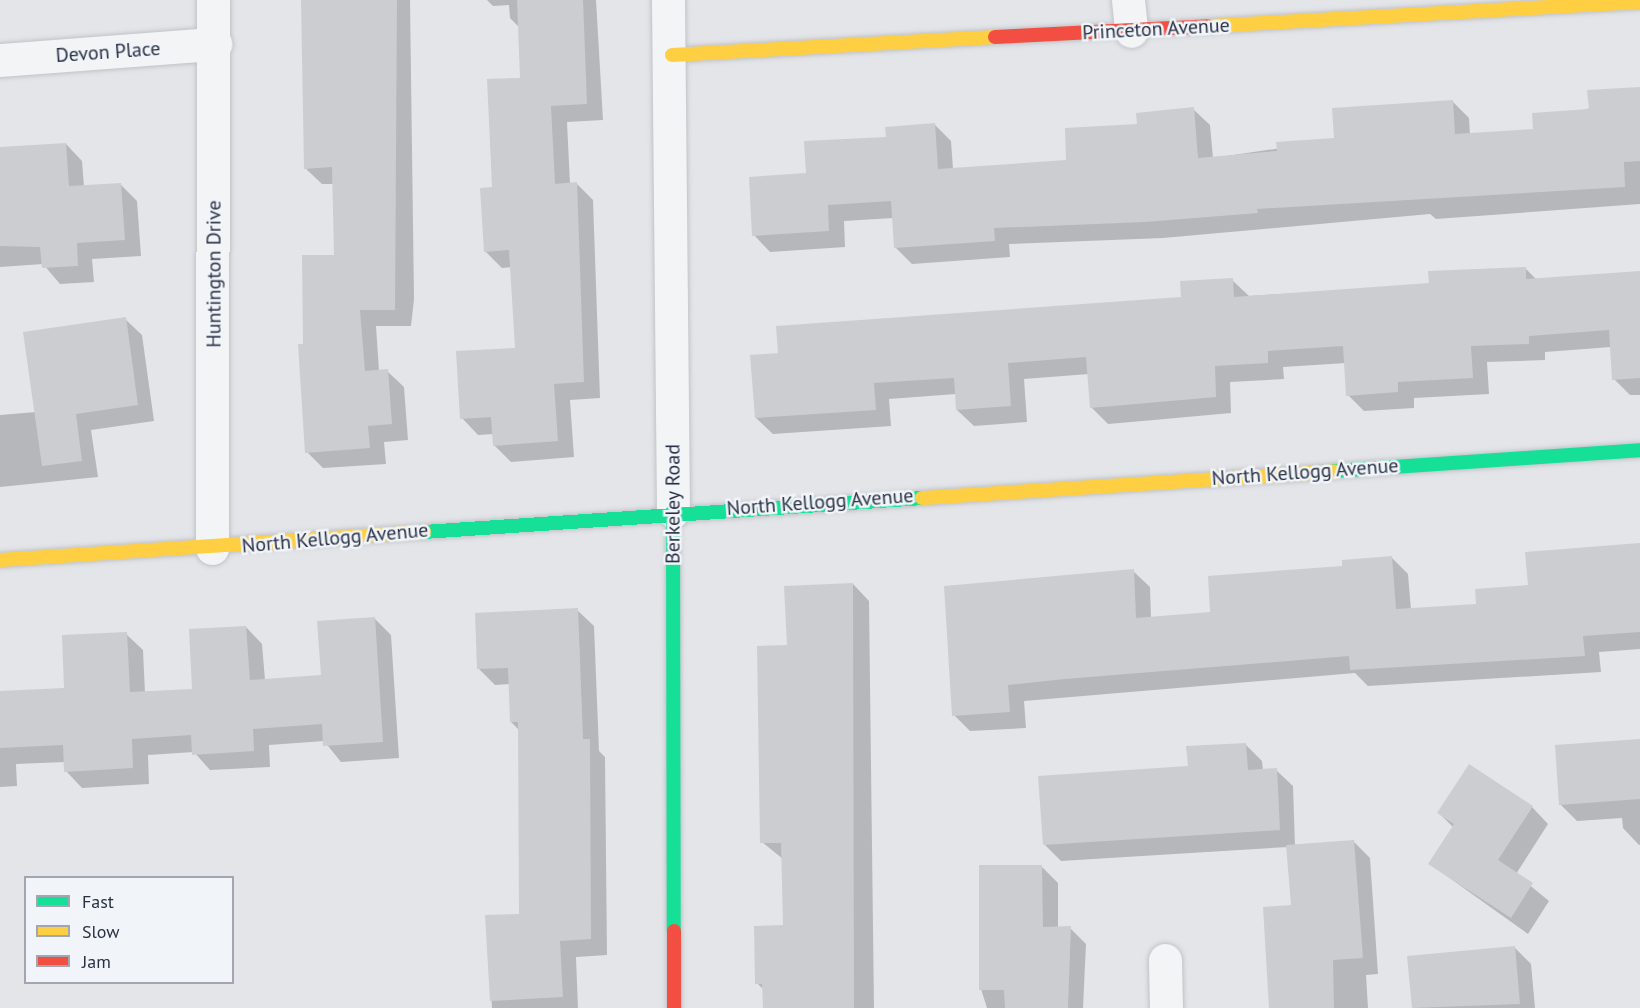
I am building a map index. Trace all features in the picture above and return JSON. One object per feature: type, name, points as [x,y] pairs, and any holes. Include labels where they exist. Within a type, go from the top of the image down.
[{"type":"street","name":"Huntington Drive","points":[[212,548],[215,44],[213,0]]},
{"type":"street","name":"Berkeley Road","points":[[668,0],[672,55],[674,1008]]},
{"type":"street","name":"Princeton Avenue","points":[[672,55],[1130,15],[1640,2]]},
{"type":"street","name":"Devon Place","points":[[0,60],[215,44]]},
{"type":"street","name":"North Kellogg Avenue","points":[[0,560],[212,548],[673,511],[1640,450]]},
{"type":"street","points":[[1165,960],[1166,1008]]},
{"type":"building","points":[[301,0],[397,0],[395,310],[360,310],[365,371],[388,369],[392,424],[368,426],[370,448],[305,453],[298,344],[303,344],[302,255],[334,255],[332,167],[304,169]]},
{"type":"building","points":[[517,0],[583,0],[587,104],[551,106],[555,184],[577,182],[584,382],[554,384],[558,441],[493,446],[491,417],[460,419],[456,351],[515,348],[509,250],[484,252],[480,188],[492,187],[487,79],[520,78]]},
{"type":"building","points":[[1640,87],[1640,161],[1624,162],[1625,187],[1257,209],[1258,213],[1145,222],[994,228],[995,241],[894,248],[891,201],[828,205],[829,231],[752,236],[749,177],[806,173],[804,141],[886,137],[885,127],[935,123],[938,169],[1066,160],[1065,128],[1137,124],[1136,113],[1194,107],[1198,158],[1277,151],[1276,142],[1334,138],[1332,108],[1453,100],[1455,134],[1533,129],[1532,113],[1589,109],[1587,90]]},
{"type":"building","points":[[66,143],[69,186],[121,183],[125,240],[77,243],[78,266],[42,268],[40,247],[0,246],[0,147]]},
{"type":"building","points":[[1526,267],[1526,279],[1640,271],[1640,378],[1612,380],[1609,330],[1529,336],[1529,344],[1471,346],[1473,378],[1398,382],[1398,392],[1346,396],[1343,346],[1268,351],[1268,363],[1215,366],[1216,397],[1090,408],[1086,357],[1008,363],[1011,406],[956,410],[954,378],[874,383],[876,410],[755,418],[750,355],[778,353],[776,326],[1181,297],[1180,281],[1233,278],[1234,297],[1429,283],[1428,271]]},
{"type":"building","points":[[126,317],[138,405],[76,414],[82,461],[42,466],[23,332]]},
{"type":"building","points":[[1640,543],[1640,632],[1583,636],[1585,656],[1350,670],[1349,656],[1065,679],[1008,685],[1010,712],[952,716],[944,586],[1134,569],[1136,618],[1210,612],[1208,576],[1342,566],[1342,560],[1392,556],[1396,609],[1476,604],[1475,589],[1528,585],[1525,552]]},
{"type":"building","points":[[853,583],[854,1008],[763,1008],[762,984],[755,984],[754,926],[783,925],[781,843],[760,843],[757,646],[787,645],[784,586]]},
{"type":"building","points":[[578,608],[583,739],[590,739],[591,939],[560,941],[563,997],[490,1001],[485,915],[519,914],[518,722],[510,722],[508,668],[477,669],[475,613]]},
{"type":"building","points":[[375,617],[383,742],[323,746],[322,724],[253,729],[254,751],[192,755],[191,735],[132,739],[133,768],[64,772],[63,745],[0,748],[0,691],[64,688],[62,635],[127,632],[130,692],[192,689],[189,629],[246,626],[250,680],[321,675],[317,621]]},
{"type":"building","points":[[1640,739],[1640,799],[1559,805],[1555,745]]},
{"type":"building","points":[[1246,743],[1248,770],[1277,768],[1280,830],[1043,845],[1038,776],[1188,766],[1186,746]]},
{"type":"building","points":[[1469,764],[1533,806],[1498,860],[1533,883],[1511,918],[1428,864],[1454,824],[1437,813]]},
{"type":"building","points":[[1354,840],[1363,958],[1333,960],[1334,1008],[1269,1008],[1263,907],[1291,905],[1286,845]]},
{"type":"building","points":[[979,865],[1042,865],[1043,927],[1071,926],[1068,1008],[1005,1008],[1004,990],[979,990]]},
{"type":"building","points":[[1515,946],[1520,1004],[1412,1008],[1407,956]]},
{"type":"traffic: fast","points":[[1334,471],[1640,450]]},
{"type":"traffic: fast","points":[[424,532],[922,498]]},
{"type":"traffic: fast","points":[[673,511],[674,931]]},
{"type":"traffic: slow","points":[[1209,26],[1640,2]]},
{"type":"traffic: slow","points":[[672,55],[995,37]]},
{"type":"traffic: slow","points":[[922,498],[1334,471]]},
{"type":"traffic: slow","points":[[0,560],[424,532]]},
{"type":"traffic: jam","points":[[995,37],[1209,26]]},
{"type":"traffic: jam","points":[[674,931],[674,1008]]}]
